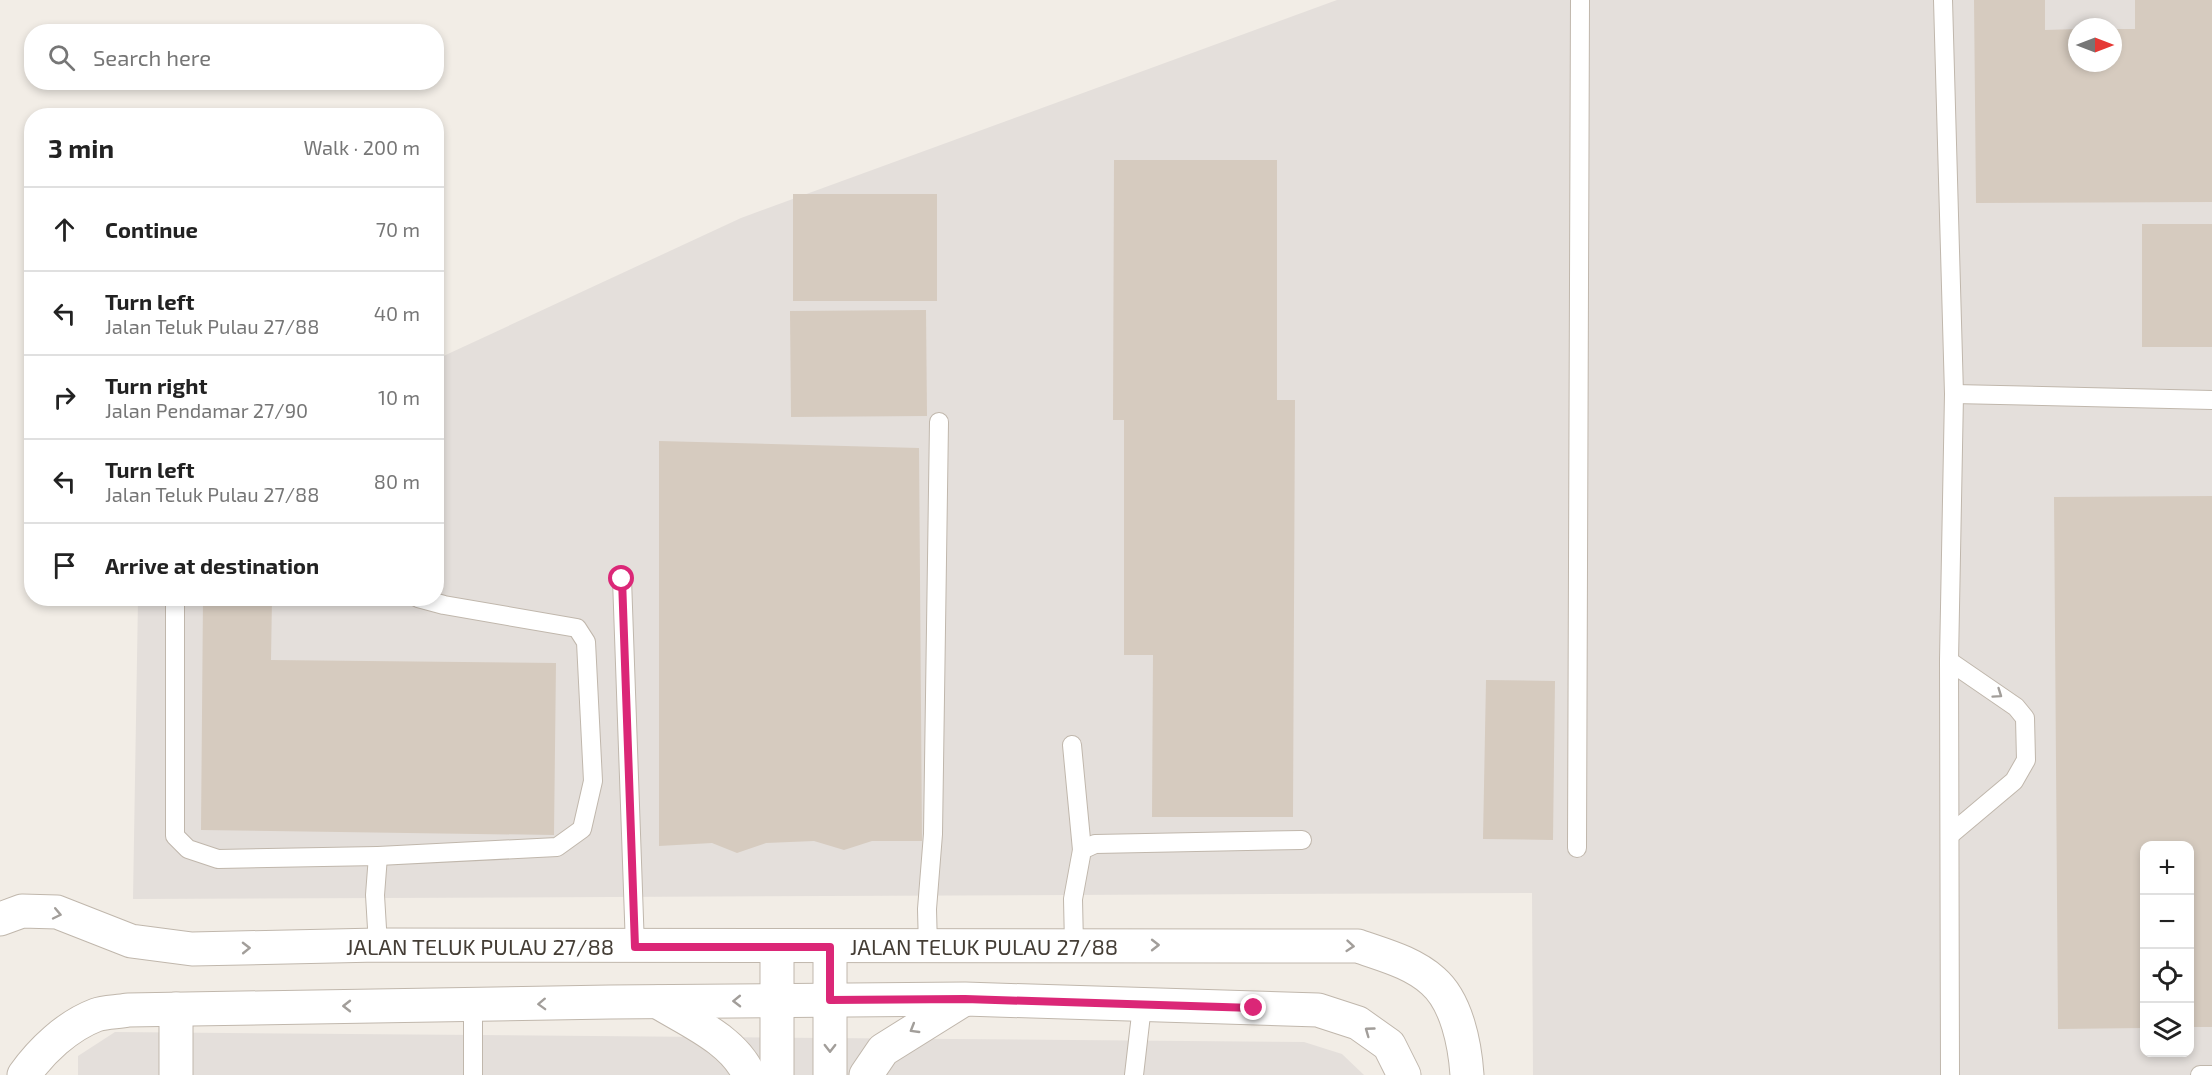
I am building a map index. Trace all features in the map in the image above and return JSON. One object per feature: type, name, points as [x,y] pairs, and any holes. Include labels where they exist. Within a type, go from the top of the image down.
[{"type":"street","name":"JALAN TELUK PULAU 27/88","points":[[0,919],[22,911],[57,912],[131,941],[192,949],[378,945],[1358,946],[1401,960],[1434,981],[1454,1012],[1466,1058],[1467,1075]]},
{"type":"street","points":[[777,947],[777,1075]]},
{"type":"street","points":[[830,947],[830,1075]]},
{"type":"street","points":[[866,1075],[883,1050],[908,1032],[965,999]]},
{"type":"street","points":[[24,1075],[37,1057],[68,1031],[96,1015],[128,1010],[965,999],[1318,1010],[1358,1023],[1389,1045],[1404,1075]]},
{"type":"street","points":[[658,1002],[726,1045],[744,1063],[749,1075]]},
{"type":"street","points":[[176,1009],[176,1075]]},
{"type":"lane","points":[[1577,848],[1580,0]]},
{"type":"lane","points":[[1943,0],[1954,394],[1949,660],[1950,1075]]},
{"type":"lane","points":[[1954,394],[2212,400]]},
{"type":"lane","points":[[928,947],[927,909],[933,834],[939,422]]},
{"type":"lane","points":[[622,579],[635,947]]},
{"type":"lane","points":[[175,606],[175,836],[188,849],[218,859],[378,856],[557,847],[582,829],[593,781],[586,642],[577,628],[444,605]]},
{"type":"lane","points":[[1949,660],[2016,707],[2025,718],[2026,760],[2014,781],[1951,834]]},
{"type":"lane","points":[[1072,745],[1082,850],[1073,899],[1074,945]]},
{"type":"lane","points":[[1082,850],[1095,844],[1302,840]]},
{"type":"lane","points":[[378,856],[375,894],[378,945]]},
{"type":"lane","points":[[473,1006],[473,1075]]},
{"type":"lane","points":[[1134,1075],[1142,1006]]},
{"type":"lane","points":[[2200,1075],[2212,1075]]},
{"type":"shaded area","points":[[1337,0],[2212,0],[2212,1075],[1533,1075],[1532,893],[133,899],[138,606],[444,606],[444,356],[741,218]]},
{"type":"shaded area","points":[[115,1032],[1304,1042],[1342,1054],[1364,1075],[78,1075],[78,1056]]},
{"type":"building","points":[[1974,0],[2045,0],[2045,30],[2068,29],[2068,72],[2122,72],[2122,29],[2135,29],[2135,0],[2212,0],[2212,202],[1976,203]]},
{"type":"building","points":[[1114,160],[1277,160],[1277,400],[1295,400],[1293,817],[1152,817],[1153,655],[1124,655],[1124,420],[1113,420]]},
{"type":"building","points":[[793,194],[937,194],[937,301],[793,301]]},
{"type":"building","points":[[2142,224],[2212,224],[2212,347],[2142,347]]},
{"type":"building","points":[[926,310],[927,416],[791,417],[790,311]]},
{"type":"building","points":[[659,441],[919,448],[922,841],[872,841],[844,850],[814,841],[766,843],[737,853],[712,843],[659,846]]},
{"type":"building","points":[[2212,496],[2212,1027],[2194,1027],[2194,841],[2140,841],[2140,1028],[2058,1029],[2054,497]]},
{"type":"building","points":[[203,606],[272,606],[271,660],[556,663],[554,835],[201,830]]},
{"type":"building","points":[[1486,680],[1555,681],[1553,840],[1483,839]]},
{"type":"route","points":[[622,579],[635,947],[830,947],[830,1000],[965,999],[1254,1008]]}]
